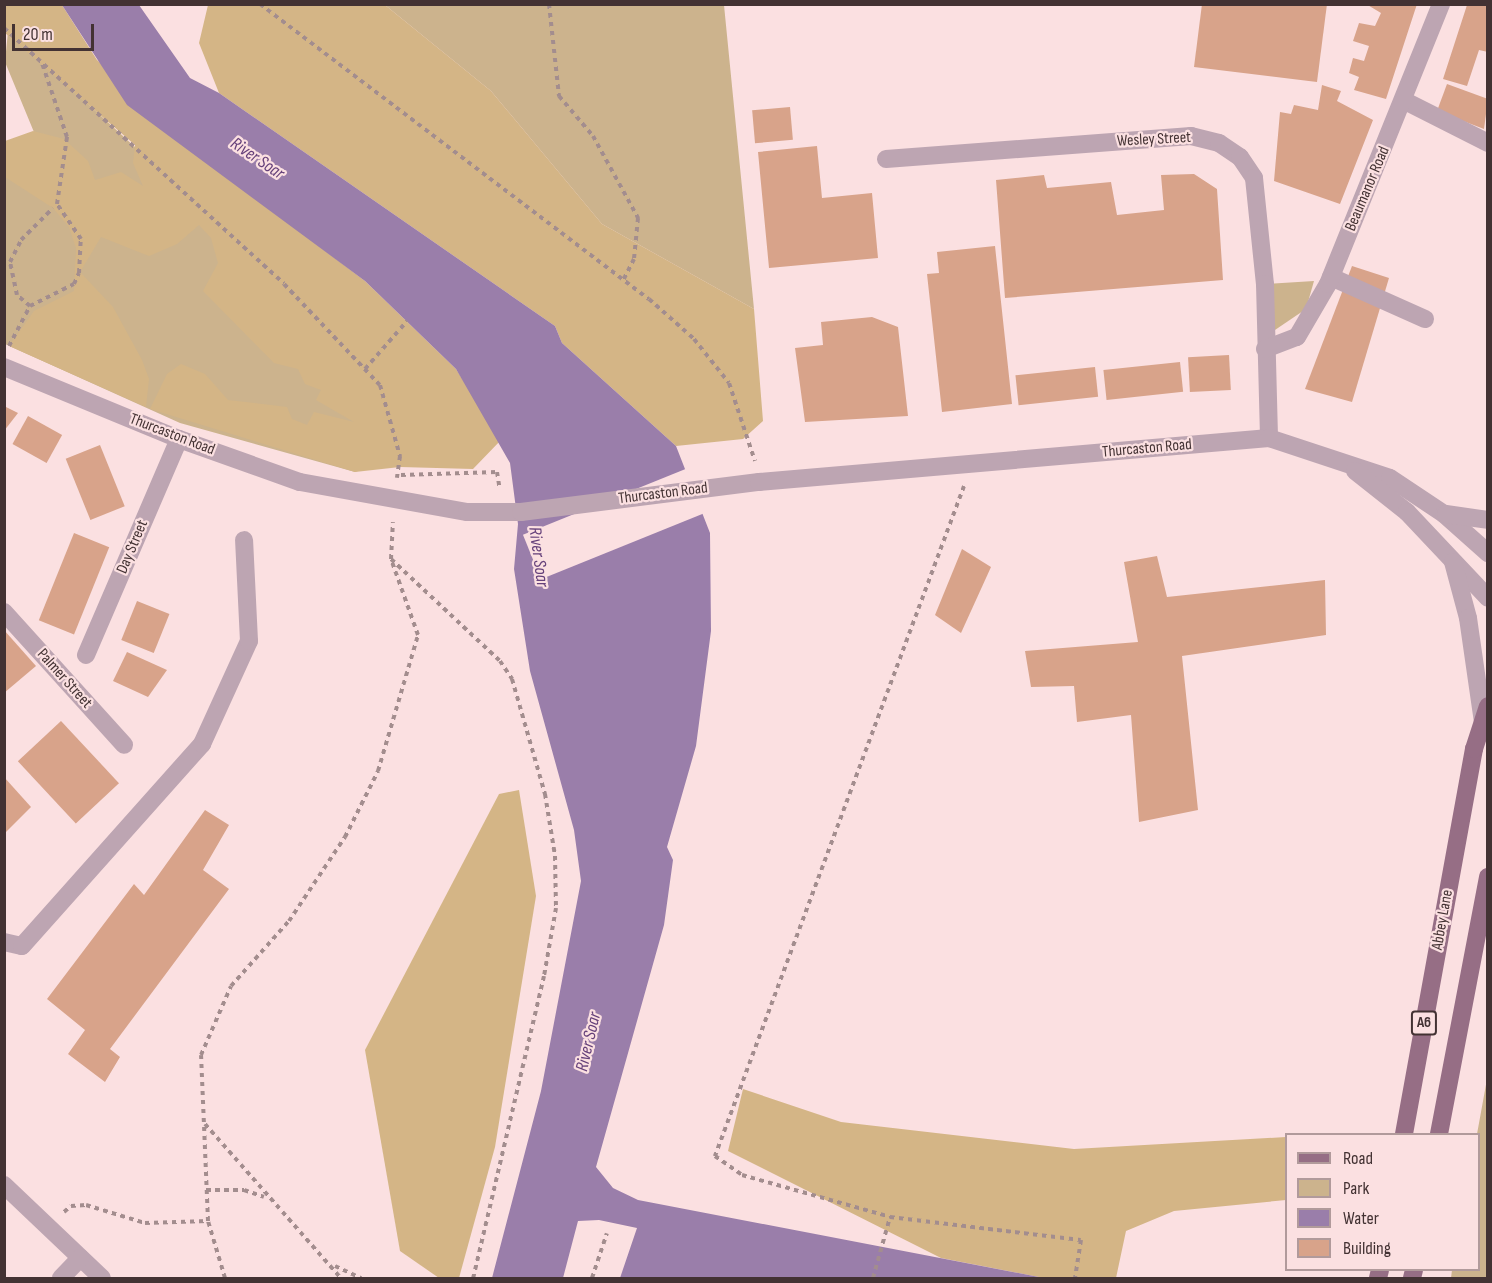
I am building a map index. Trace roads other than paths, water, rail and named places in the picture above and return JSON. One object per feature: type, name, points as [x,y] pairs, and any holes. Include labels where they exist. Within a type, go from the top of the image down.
[{"type":"main road","name":"Abbey Lane","points":[[1404,1133],[1474,748],[1485,714]]},
{"type":"main road","name":"A6","points":[[1439,1133],[1488,877]]},
{"type":"street","name":"Beaumanor Road","points":[[1265,349],[1297,337],[1331,277],[1405,100],[1441,4]]},
{"type":"street","points":[[1405,100],[1488,143]]},
{"type":"street","name":"Wesley Street","points":[[886,159],[1191,136],[1219,142],[1240,158],[1254,178],[1265,284],[1269,438]]},
{"type":"street","points":[[1331,277],[1425,319]]},
{"type":"street","name":"Thurcaston Road","points":[[4,367],[179,439],[300,482],[467,512],[521,512],[728,486],[1269,438],[1342,460],[1390,478],[1444,514],[1488,553]]},
{"type":"street","name":"Day Street","points":[[86,655],[179,439]]},
{"type":"street","name":"Thurcaston Road","points":[[1342,460],[1407,512],[1488,598]]},
{"type":"street","name":"Thurcaston Road","points":[[1444,514],[1488,520]]},
{"type":"street","points":[[4,942],[22,946],[202,744],[249,641],[244,540]]},
{"type":"street","name":"Thurcaston Road","points":[[1452,560],[1468,618],[1485,714]]},
{"type":"street","name":"Palmer Street","points":[[4,612],[124,745]]},
{"type":"street","points":[[4,1185],[102,1278]]},
{"type":"street","points":[[61,1278],[80,1258]]},
{"type":"water","name":"River Soar","points":[[62,5],[139,5],[190,78],[219,93],[555,326],[562,343],[676,446],[710,533],[711,631],[696,746],[667,847],[673,860],[664,925],[596,1167],[613,1188],[638,1200],[1044,1278],[620,1278],[637,1228],[599,1220],[578,1221],[563,1278],[492,1278],[541,1091],[581,881],[574,830],[530,671],[514,569],[518,524],[510,463],[456,369],[365,281],[127,105]]}]
